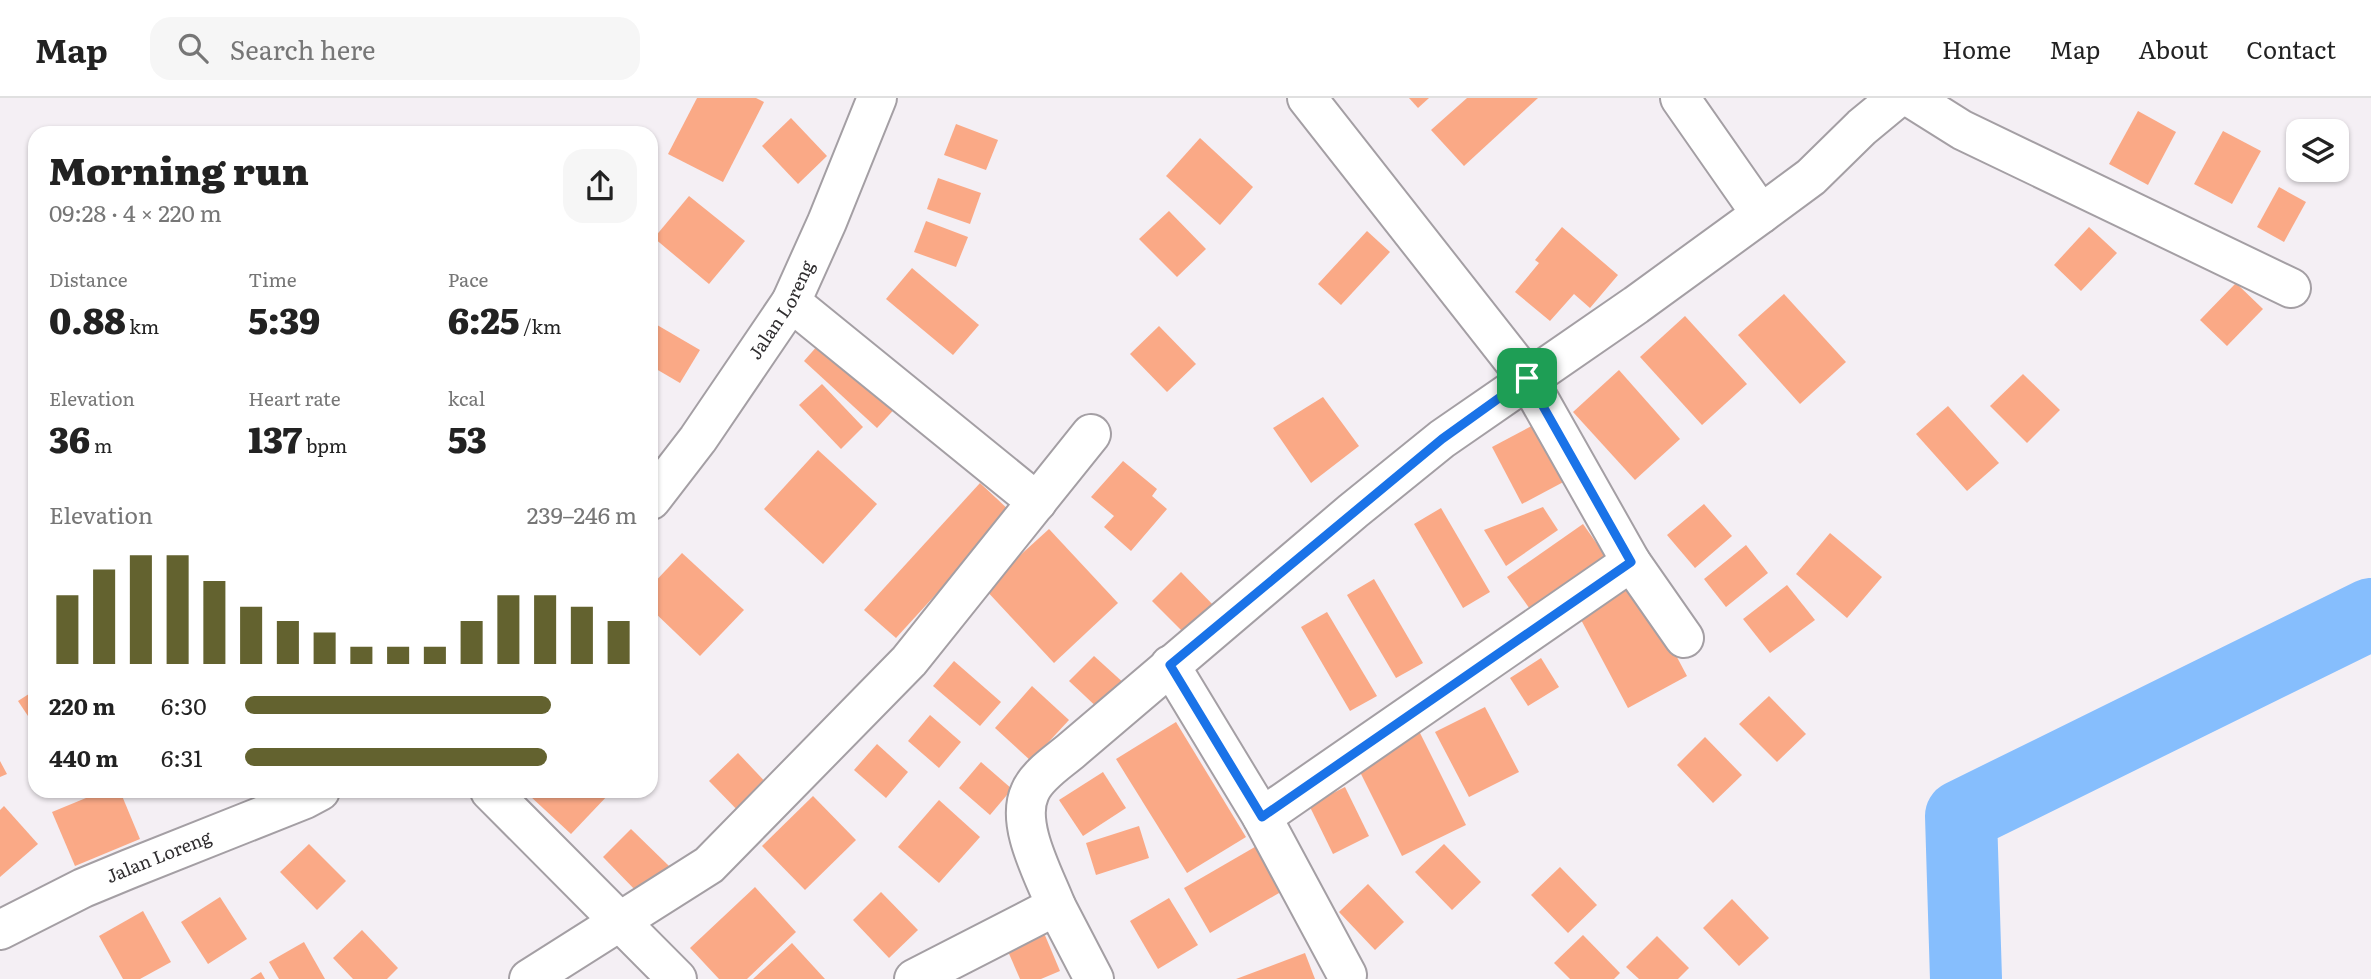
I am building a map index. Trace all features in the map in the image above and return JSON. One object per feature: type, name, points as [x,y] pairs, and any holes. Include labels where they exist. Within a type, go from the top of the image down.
[{"type":"street","name":"Jalan Loreng","points":[[658,491],[698,439],[792,302],[877,98]]},
{"type":"street","points":[[1307,98],[1527,378],[1631,562],[1684,638]]},
{"type":"street","points":[[1680,98],[1761,214]]},
{"type":"street","points":[[1094,979],[1056,906],[1027,831],[1026,808],[1030,790],[1170,665],[1432,447],[1527,378],[1636,305],[1811,177],[1862,127],[1897,98]]},
{"type":"street","points":[[1910,98],[1962,130],[2291,288]]},
{"type":"street","points":[[792,302],[1037,502]]},
{"type":"street","points":[[529,979],[709,865],[909,661],[1091,435]]},
{"type":"street","points":[[1262,817],[1631,562]]},
{"type":"street","points":[[1170,665],[1262,817],[1346,975]]},
{"type":"street","name":"Jalan Loreng","points":[[0,930],[83,888],[306,798]]},
{"type":"street","points":[[497,798],[677,979]]},
{"type":"street","points":[[914,979],[1056,906]]},
{"type":"building","points":[[697,98],[756,98],[764,102],[723,182],[668,154]]},
{"type":"building","points":[[1409,98],[1429,98],[1418,108]]},
{"type":"building","points":[[1467,98],[1538,98],[1464,166],[1431,130]]},
{"type":"building","points":[[2138,111],[2176,132],[2148,185],[2109,164]]},
{"type":"building","points":[[791,118],[827,156],[798,184],[762,146]]},
{"type":"building","points":[[956,124],[998,140],[986,170],[944,155]]},
{"type":"building","points":[[2223,131],[2261,151],[2232,204],[2194,184]]},
{"type":"building","points":[[1200,138],[1253,187],[1220,225],[1166,176]]},
{"type":"building","points":[[938,178],[981,193],[970,224],[927,209]]},
{"type":"building","points":[[2279,187],[2306,202],[2284,242],[2257,227]]},
{"type":"building","points":[[689,196],[745,241],[709,284],[658,241],[658,233]]},
{"type":"building","points":[[1169,211],[1206,249],[1177,277],[1139,239]]},
{"type":"building","points":[[926,221],[968,237],[956,267],[914,252]]},
{"type":"building","points":[[1562,227],[1618,275],[1590,308],[1574,294],[1550,321],[1515,292],[1539,263],[1535,260]]},
{"type":"building","points":[[2089,227],[2117,253],[2081,291],[2054,265]]},
{"type":"building","points":[[1367,231],[1390,252],[1341,305],[1318,284]]},
{"type":"building","points":[[912,268],[979,325],[953,355],[886,299]]},
{"type":"building","points":[[2236,283],[2263,309],[2227,346],[2200,320]]},
{"type":"building","points":[[1784,294],[1846,362],[1800,404],[1738,335]]},
{"type":"building","points":[[1685,316],[1747,384],[1702,425],[1640,357]]},
{"type":"building","points":[[658,326],[700,350],[680,383],[658,370]]},
{"type":"building","points":[[1159,326],[1196,364],[1167,392],[1130,354]]},
{"type":"building","points":[[826,336],[900,403],[877,428],[804,361]]},
{"type":"building","points":[[1619,370],[1680,439],[1635,480],[1573,412]]},
{"type":"building","points":[[2023,374],[2060,410],[2027,443],[1990,406]]},
{"type":"building","points":[[822,384],[863,427],[841,449],[799,405]]},
{"type":"building","points":[[1323,397],[1359,446],[1311,483],[1273,428]]},
{"type":"building","points":[[1948,406],[1999,463],[1967,491],[1916,434]]},
{"type":"building","points":[[1539,422],[1569,479],[1522,504],[1492,447]]},
{"type":"building","points":[[818,450],[877,504],[823,564],[764,509]]},
{"type":"building","points":[[1123,461],[1157,489],[1152,496],[1167,509],[1131,551],[1104,527],[1114,516],[1091,497]]},
{"type":"building","points":[[980,483],[1011,512],[896,638],[864,610]]},
{"type":"building","points":[[1704,504],[1732,536],[1695,568],[1667,535]]},
{"type":"building","points":[[1543,507],[1558,530],[1506,566],[1484,530]]},
{"type":"building","points":[[1441,508],[1490,592],[1463,608],[1414,524]]},
{"type":"building","points":[[1583,524],[1607,558],[1532,612],[1507,577]]},
{"type":"building","points":[[1049,529],[1118,603],[1054,663],[984,588]]},
{"type":"building","points":[[1830,533],[1882,577],[1847,618],[1796,574]]},
{"type":"building","points":[[1746,545],[1768,573],[1726,607],[1704,579]]},
{"type":"building","points":[[682,553],[744,610],[700,656],[658,616],[658,579]]},
{"type":"building","points":[[1181,572],[1218,610],[1189,638],[1152,601]]},
{"type":"building","points":[[1374,579],[1423,663],[1396,678],[1347,595]]},
{"type":"building","points":[[1638,584],[1687,676],[1628,708],[1579,616]]},
{"type":"building","points":[[1787,585],[1815,620],[1770,653],[1743,619]]},
{"type":"building","points":[[1327,612],[1377,696],[1350,711],[1301,627]]},
{"type":"building","points":[[1094,656],[1126,685],[1101,711],[1069,681]]},
{"type":"building","points":[[1541,658],[1559,687],[1528,706],[1510,678]]},
{"type":"building","points":[[954,661],[1001,702],[980,726],[933,686]]},
{"type":"building","points":[[1032,686],[1069,720],[1031,761],[995,728]]},
{"type":"building","points":[[28,695],[28,716],[18,701]]},
{"type":"building","points":[[1769,696],[1806,734],[1777,762],[1739,724]]},
{"type":"building","points":[[1485,707],[1519,772],[1469,797],[1435,732]]},
{"type":"building","points":[[930,715],[961,742],[939,768],[908,741]]},
{"type":"building","points":[[1176,722],[1246,837],[1187,873],[1116,759]]},
{"type":"building","points":[[1419,731],[1466,825],[1402,856],[1355,762]]},
{"type":"building","points":[[1705,737],[1742,775],[1713,803],[1677,765]]},
{"type":"building","points":[[877,744],[908,772],[886,798],[854,770]]},
{"type":"building","points":[[738,753],[775,792],[746,819],[709,781]]},
{"type":"building","points":[[0,761],[7,774],[0,777]]},
{"type":"building","points":[[981,762],[1012,789],[990,815],[959,788]]},
{"type":"building","points":[[1103,772],[1126,808],[1083,836],[1059,800]]},
{"type":"building","points":[[1345,787],[1369,836],[1333,854],[1309,805]]},
{"type":"building","points":[[813,796],[856,840],[805,890],[762,846]]},
{"type":"building","points":[[86,798],[123,798],[140,839],[75,866],[52,812]]},
{"type":"building","points":[[532,798],[605,798],[571,834]]},
{"type":"building","points":[[939,800],[980,837],[939,883],[898,847]]},
{"type":"building","points":[[4,806],[38,844],[0,877],[0,810]]},
{"type":"building","points":[[1139,826],[1149,858],[1096,875],[1086,843]]},
{"type":"building","points":[[631,829],[669,866],[640,895],[603,857]]},
{"type":"building","points":[[309,844],[346,881],[317,910],[280,872]]},
{"type":"building","points":[[1260,844],[1286,889],[1210,933],[1184,888]]},
{"type":"building","points":[[1444,844],[1481,882],[1452,910],[1415,872]]},
{"type":"building","points":[[1560,867],[1597,905],[1568,933],[1531,895]]},
{"type":"building","points":[[1368,884],[1404,922],[1375,950],[1339,912]]},
{"type":"building","points":[[755,887],[796,932],[747,979],[719,979],[690,948]]},
{"type":"building","points":[[881,892],[918,930],[889,958],[853,920]]},
{"type":"building","points":[[220,897],[247,939],[208,964],[181,922]]},
{"type":"building","points":[[1169,898],[1198,945],[1158,969],[1130,921]]},
{"type":"building","points":[[1732,899],[1769,938],[1739,966],[1703,928]]},
{"type":"building","points":[[143,911],[171,962],[140,979],[123,979],[99,936]]},
{"type":"building","points":[[362,930],[398,968],[387,979],[353,979],[333,958]]},
{"type":"building","points":[[1044,933],[1060,971],[1041,979],[1020,979],[1007,949]]},
{"type":"building","points":[[1583,935],[1620,973],[1614,979],[1570,979],[1554,963]]},
{"type":"building","points":[[1657,936],[1689,968],[1678,979],[1639,979],[1626,967]]},
{"type":"building","points":[[304,942],[325,979],[279,979],[269,962]]},
{"type":"building","points":[[792,943],[825,979],[753,979]]},
{"type":"building","points":[[1305,953],[1315,979],[1236,979]]},
{"type":"building","points":[[261,972],[265,979],[250,979]]},
{"type":"waterway","points":[[1966,979],[1961,816],[2371,614]]},
{"type":"route","points":[[1527,378],[1631,562],[1262,817],[1170,665],[1442,439],[1527,378]]}]
